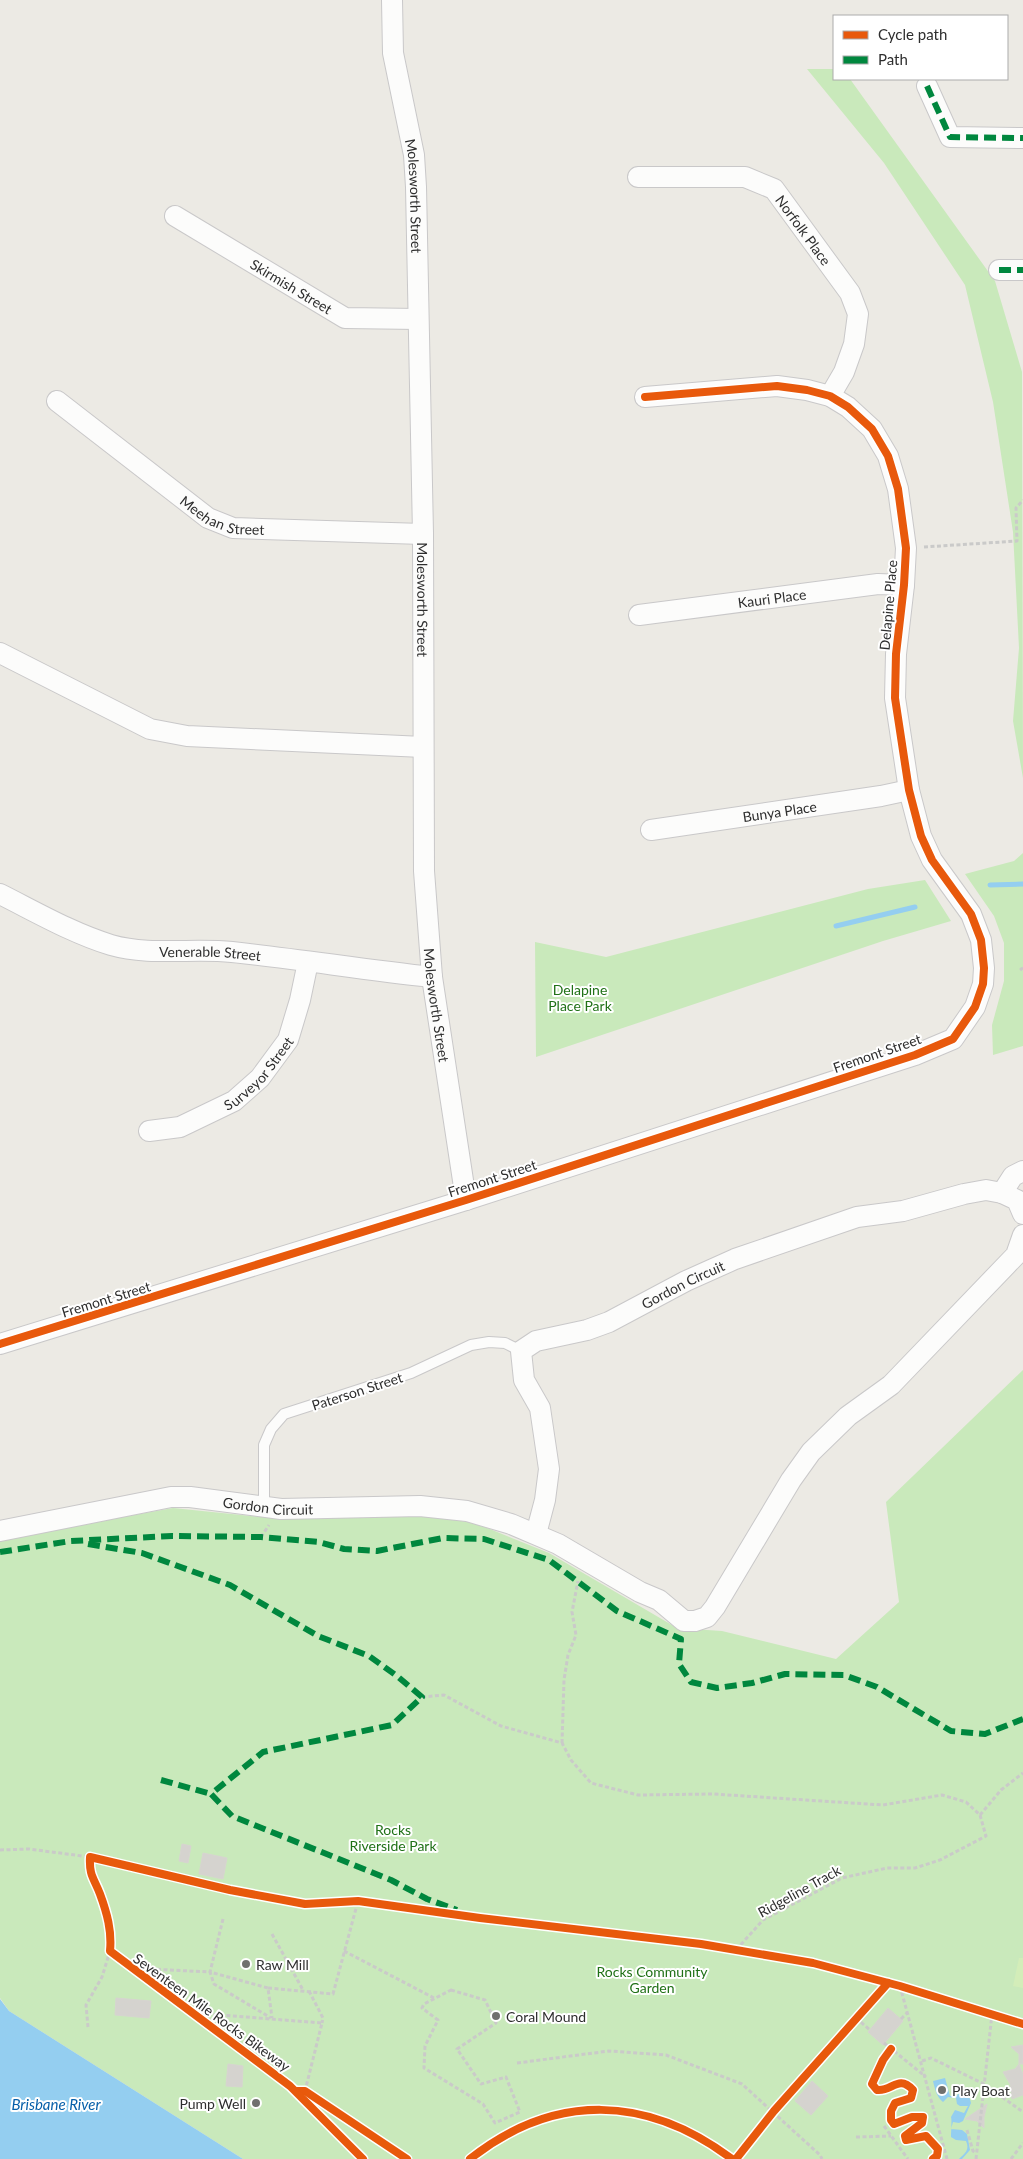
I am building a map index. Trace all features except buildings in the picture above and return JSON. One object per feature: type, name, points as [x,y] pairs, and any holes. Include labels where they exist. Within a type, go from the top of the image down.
[{"type":"street","name":"Molesworth Street","points":[[392,0],[393,53],[414,155],[422,534],[424,871],[432,977],[466,1200]]},
{"type":"street","points":[[927,86],[950,137],[1023,138]]},
{"type":"street","name":"Norfolk Place","points":[[638,177],[744,177],[774,189],[850,293],[858,314],[854,344],[844,372],[830,396]]},
{"type":"street","name":"Skirmish Street","points":[[175,216],[345,318],[418,319]]},
{"type":"street","points":[[999,270],[1023,270]]},
{"type":"street","name":"Delapine Place","points":[[645,397],[777,386],[830,396],[848,407],[872,430],[888,456],[898,489],[906,548],[896,654],[894,698],[909,790],[921,836],[932,860],[971,914],[981,940],[984,968],[982,984],[975,1008]]},
{"type":"street","name":"Meehan Street","points":[[57,401],[208,518],[233,528],[422,534]]},
{"type":"street","name":"Kauri Place","points":[[639,614],[878,584],[904,584]]},
{"type":"street","points":[[0,654],[150,729],[187,736],[423,747]]},
{"type":"street","name":"Bunya Place","points":[[651,830],[881,796],[909,790]]},
{"type":"street","name":"Venerable Street","points":[[0,894],[83,934],[112,945],[143,949],[230,952],[432,977]]},
{"type":"street","name":"Surveyor Street","points":[[150,1130],[180,1127],[234,1100],[260,1078],[288,1040],[300,1000],[308,962]]},
{"type":"street","name":"Fremont Street","points":[[0,1344],[466,1200],[915,1055],[953,1038],[975,1008]]},
{"type":"street","points":[[1023,1171],[1012,1176],[1002,1193],[1017,1200],[1023,1214]]},
{"type":"street","name":"Gordon Circuit","points":[[521,1351],[536,1341],[587,1330],[609,1322],[686,1281],[735,1259],[857,1217],[903,1211],[964,1194],[986,1190],[1002,1193]]},
{"type":"street","name":"Gordon Circuit","points":[[0,1531],[171,1497],[190,1497],[264,1507],[312,1509],[420,1506],[467,1511],[536,1534],[558,1544],[640,1592],[659,1600],[684,1621],[695,1621],[707,1617],[791,1480],[812,1452],[848,1416],[891,1385],[1016,1255],[1023,1235]]},
{"type":"street","points":[[521,1351],[524,1380],[540,1408],[549,1468],[545,1500],[536,1534]]},
{"type":"lane","name":"Paterson Street","points":[[264,1507],[264,1444],[271,1429],[284,1414],[411,1373],[471,1345],[489,1342],[505,1343],[521,1351]]},
{"type":"path","points":[[906,548],[1017,541],[1016,508],[1023,500]]},
{"type":"path","points":[[578,1581],[572,1612],[576,1635],[568,1655],[564,1680],[562,1743],[571,1760],[591,1783],[638,1795],[713,1794],[883,1805],[942,1795],[966,1802],[980,1815],[1001,1790],[1023,1773]]},
{"type":"path","points":[[422,1697],[444,1695],[501,1726],[562,1743]]},
{"type":"path","points":[[0,1850],[29,1849],[90,1861],[99,1859]]},
{"type":"path","points":[[349,1901],[367,1902]]},
{"type":"path","points":[[131,1968],[210,1972],[268,1988],[333,1994],[358,1901]]},
{"type":"path","points":[[223,1919],[210,1972],[214,1984],[272,2019]]},
{"type":"path","points":[[272,1934],[303,1991]]},
{"type":"path","points":[[88,2027],[86,2005],[102,1977],[110,1948]]},
{"type":"path","points":[[727,1948],[746,1952]]},
{"type":"path","points":[[344,1951],[435,1998]]},
{"type":"path","points":[[897,1985],[912,1990]]},
{"type":"path","points":[[897,1985],[908,2012],[947,2159]]},
{"type":"path","points":[[268,1988],[272,2019]]},
{"type":"path","points":[[451,1990],[485,2000],[496,2023],[457,2049],[482,2084],[506,2076],[520,2112],[495,2123],[482,2104],[424,2068],[425,2046],[438,2020],[422,2008],[424,2004],[435,1998],[451,1990]]},
{"type":"path","points":[[309,1991],[323,2018],[305,2091],[313,2096]]},
{"type":"path","points":[[850,2025],[863,2011]]},
{"type":"path","points":[[901,2019],[908,2012]]},
{"type":"path","points":[[976,2159],[984,2084],[996,2016],[983,2012]]},
{"type":"path","points":[[194,2013],[322,2023]]},
{"type":"path","points":[[856,2018],[870,2030]]},
{"type":"path","points":[[884,2042],[889,2051],[926,2077]]},
{"type":"path","points":[[517,2063],[609,2051],[666,2055],[742,2084],[820,2154],[822,2159]]},
{"type":"path","points":[[922,2061],[931,2058],[972,2077],[1023,2112]]},
{"type":"path","points":[[768,2118],[780,2104]]},
{"type":"path","points":[[884,2126],[908,2159]]},
{"type":"path","points":[[967,2130],[972,2151],[976,2154]]},
{"type":"path","points":[[856,2138],[891,2136]]},
{"type":"path","points":[[932,2140],[938,2149],[937,2156]]},
{"type":"path","points":[[1011,2159],[1023,2143]]},
{"type":"green space","points":[[807,69],[833,69],[833,80],[851,80],[995,281],[1022,372],[1023,778],[1013,721],[1019,648],[1013,532],[993,402],[965,285],[884,163]]},
{"type":"green space","points":[[1023,853],[1023,1046],[993,1055],[992,1025],[1004,981],[1004,943],[994,916],[965,874],[1014,861]]},
{"type":"green space","name":"Delapine Place Park","points":[[925,880],[951,921],[883,941],[536,1057],[535,942],[606,957],[868,889]]},
{"type":"green space","name":"Rocks Riverside Park","points":[[1023,1370],[1023,2159],[243,2159],[9,2011],[0,1998],[0,1539],[173,1508],[262,1517],[419,1515],[475,1523],[549,1553],[677,1628],[722,1631],[836,1659],[899,1602],[886,1502]]},
{"type":"green space","points":[[1019,1958],[1023,1958],[1023,1988],[1013,1986]]},
{"type":"water","name":"Brisbane River","points":[[0,1999],[9,2011],[243,2159],[0,2159]]},
{"type":"water","points":[[945,2078],[950,2096],[965,2093],[969,2096],[971,2103],[963,2121],[959,2123],[953,2122],[951,2128],[951,2117],[955,2110],[964,2113],[968,2106],[957,2104],[956,2098],[948,2097],[943,2102],[941,2100],[936,2092],[933,2081]]},
{"type":"water","points":[[951,2129],[962,2130],[967,2134],[970,2150],[962,2159],[959,2159],[967,2149],[966,2141],[956,2140],[951,2137]]},
{"type":"waterway","points":[[990,885],[1023,884]]},
{"type":"waterway","points":[[836,926],[915,907]]},
{"type":"marked path","points":[[927,86],[950,137],[1023,138]]},
{"type":"marked path","points":[[999,270],[1023,270]]},
{"type":"marked path","points":[[0,1552],[71,1541],[172,1536],[261,1537],[319,1542],[344,1549],[377,1551],[443,1538],[484,1539],[549,1560],[617,1611],[681,1639],[679,1664],[691,1682],[717,1688],[752,1683],[785,1674],[844,1675],[877,1687],[951,1731],[985,1734],[1023,1719]]},
{"type":"marked path","points":[[88,1544],[142,1553],[230,1585],[318,1636],[369,1656],[422,1697],[392,1725],[263,1752],[211,1794],[232,1816],[391,1880],[427,1899],[457,1910]]},
{"type":"marked path","points":[[161,1780],[211,1794]]},
{"type":"cycle path","points":[[0,1344],[466,1200],[915,1055],[953,1039],[975,1007],[983,984],[984,968],[981,940],[971,914],[932,860],[921,836],[909,790],[895,698],[896,654],[906,548],[898,489],[888,456],[872,429],[848,407],[830,396],[807,390],[777,386],[645,397]]},
{"type":"cycle path","name":"Seventeen Mile Rocks Bikeway","points":[[363,2159],[290,2086],[110,1951],[108,1922],[103,1901],[91,1873],[90,1857],[230,1890],[305,1904],[358,1901],[480,1918],[701,1944],[813,1963],[900,1986],[1023,2024]]},
{"type":"cycle path","points":[[736,2159],[774,2111],[888,1983]]},
{"type":"cycle path","points":[[891,2049],[883,2060],[872,2084],[877,2090],[887,2089],[899,2083],[908,2085],[913,2090],[911,2098],[895,2103],[891,2111],[891,2120],[894,2124],[912,2117],[923,2117],[922,2123],[905,2136],[906,2140],[926,2136],[938,2149],[937,2156],[933,2159]]},
{"type":"cycle path","points":[[297,2091],[305,2091],[407,2159]]},
{"type":"cycle path","points":[[470,2159],[502,2137],[535,2122],[568,2113],[601,2110],[634,2113],[667,2123],[700,2138],[732,2159]]},
{"type":"place","name":"Raw Mill","points":[[246,1964]]},
{"type":"place","name":"Coral Mound","points":[[496,2016]]},
{"type":"place","name":"Play Boat","points":[[942,2090]]},
{"type":"place","name":"Pump Well","points":[[256,2103]]},
{"type":"park label","name":"Rocks Community Garden","points":[[652,1979]]}]
